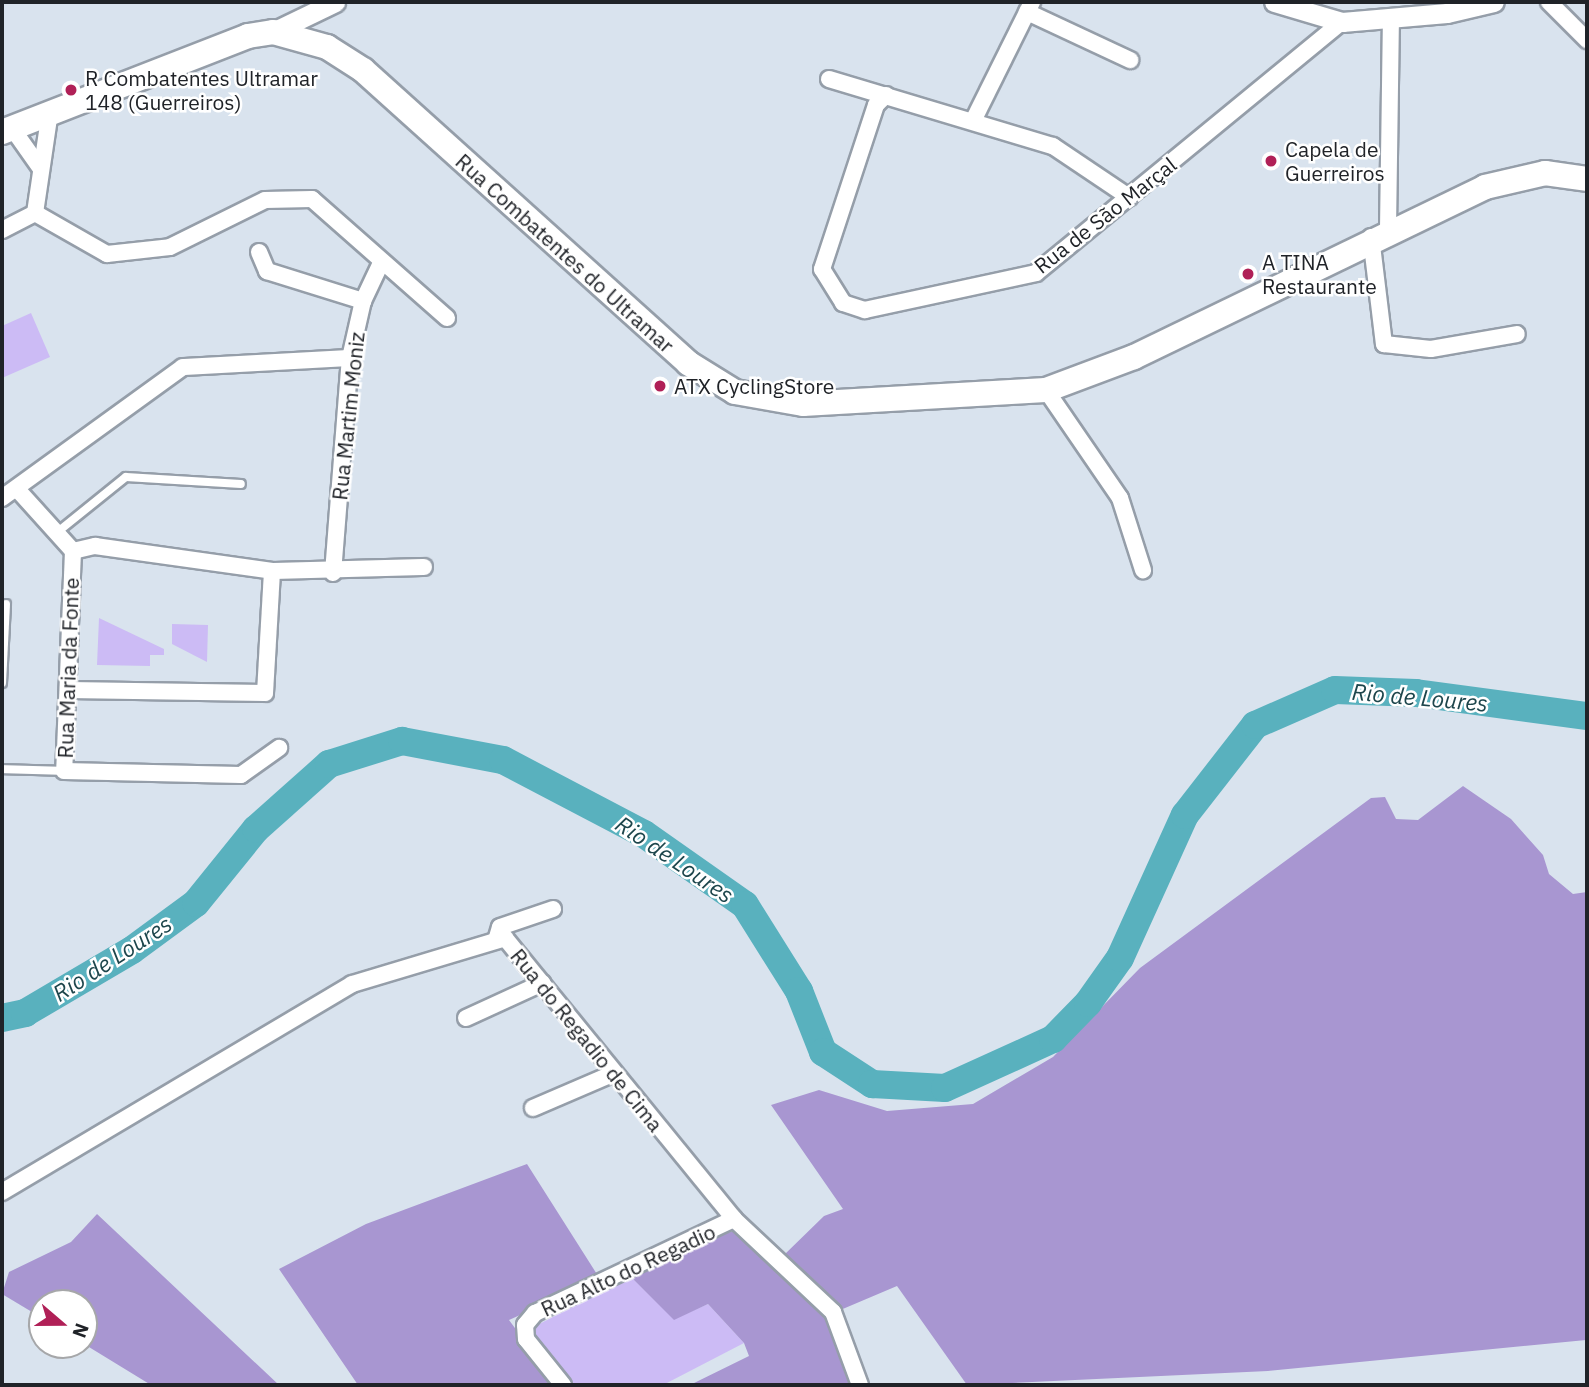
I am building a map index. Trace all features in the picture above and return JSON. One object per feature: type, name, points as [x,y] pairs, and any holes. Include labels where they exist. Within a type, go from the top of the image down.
[{"type":"main road","name":"Rua Combatentes do Ultramar","points":[[7,130],[227,43],[273,32],[327,47],[363,70],[667,345],[727,388],[803,404],[1046,390],[1134,356],[1380,233],[1522,176],[1587,178]]},
{"type":"street","points":[[273,32],[335,2]]},
{"type":"street","points":[[1273,2],[1342,22],[1391,20],[1494,2]]},
{"type":"street","points":[[1549,2],[1587,40]]},
{"type":"street","points":[[973,121],[1029,7],[1130,60]]},
{"type":"street","points":[[1391,20],[1380,233],[1384,344],[1431,349],[1517,334]]},
{"type":"street","name":"Rua de São Marçal","points":[[886,95],[876,105],[822,269],[842,303],[865,310],[1035,273],[1342,22]]},
{"type":"street","points":[[829,79],[1054,146],[1129,197]]},
{"type":"street","points":[[35,213],[50,112]]},
{"type":"street","points":[[7,130],[41,169]]},
{"type":"street","points":[[35,213],[107,254],[170,247],[265,200],[291,196],[312,199],[342,219],[381,263],[447,318]]},
{"type":"street","points":[[2,230],[35,213]]},
{"type":"street","points":[[260,252],[267,271],[363,301]]},
{"type":"street","name":"Rua Martim Moniz","points":[[333,573],[350,358],[363,301],[381,263]]},
{"type":"street","points":[[2,498],[183,368],[350,358]]},
{"type":"street","points":[[1046,390],[1120,498],[1143,570]]},
{"type":"street","points":[[17,489],[52,536],[73,551],[95,546],[272,571],[333,573],[424,567]]},
{"type":"street","name":"Rua Maria da Fonte","points":[[73,551],[64,771],[241,775],[279,748]]},
{"type":"street","points":[[69,690],[265,692],[272,571]]},
{"type":"street","points":[[497,937],[500,927],[552,909]]},
{"type":"street","name":"Rua do Regadio de Cima","points":[[2,1192],[352,984],[497,937],[505,938],[612,1074],[734,1219],[833,1312],[860,1385]]},
{"type":"street","points":[[466,1018],[542,983]]},
{"type":"street","points":[[533,1108],[612,1074]]},
{"type":"street","name":"Rua Alto do Regadio","points":[[563,1385],[526,1339],[525,1325],[535,1313],[734,1219]]},
{"type":"lane","points":[[52,536],[126,477],[241,484]]},
{"type":"lane","points":[[2,683],[6,604]]},
{"type":"lane","points":[[2,769],[64,771]]},
{"type":"shaded area","points":[[31,313],[50,357],[2,378],[2,326]]},
{"type":"shaded area","points":[[99,618],[164,649],[164,655],[150,655],[150,666],[97,665]]},
{"type":"shaded area","points":[[172,624],[208,625],[207,662],[172,644]]},
{"type":"shaded area","points":[[1463,786],[1511,819],[1543,855],[1549,874],[1573,894],[1587,892],[1586,1340],[1268,1371],[967,1385],[897,1286],[838,1311],[859,1385],[690,1385],[749,1356],[744,1343],[708,1304],[674,1320],[630,1276],[721,1233],[742,1231],[784,1255],[824,1216],[843,1209],[771,1105],[819,1090],[887,1111],[973,1104],[1053,1057],[1140,968],[1371,798],[1385,797],[1396,819],[1418,820]]},
{"type":"shaded area","points":[[527,1164],[600,1279],[509,1320],[557,1385],[358,1385],[279,1269],[366,1224]]},
{"type":"shaded area","points":[[97,1214],[279,1385],[151,1385],[98,1353],[98,1289],[28,1289],[28,1310],[2,1294],[9,1272],[71,1242]]},
{"type":"shaded area","points":[[630,1276],[674,1319],[708,1304],[744,1343],[663,1385],[575,1385],[530,1329]]},
{"type":"waterway","name":"Rio de Loures","points":[[2,1018],[25,1013],[132,950],[196,903],[256,829],[329,764],[402,741],[503,760],[644,834],[745,905],[799,991],[823,1052],[872,1084],[945,1088],[1053,1039],[1088,1003],[1120,958],[1185,815],[1255,725],[1335,690],[1416,693],[1587,716]]},
{"type":"place","name":"R Combatentes Ultramar 148 (Guerreiros)","points":[[71,90]]},
{"type":"place","name":"Capela de Guerreiros","points":[[1271,161]]},
{"type":"place","name":"A TINA Restaurante","points":[[1248,274]]},
{"type":"place","name":"ATX CyclingStore","points":[[660,386]]}]
